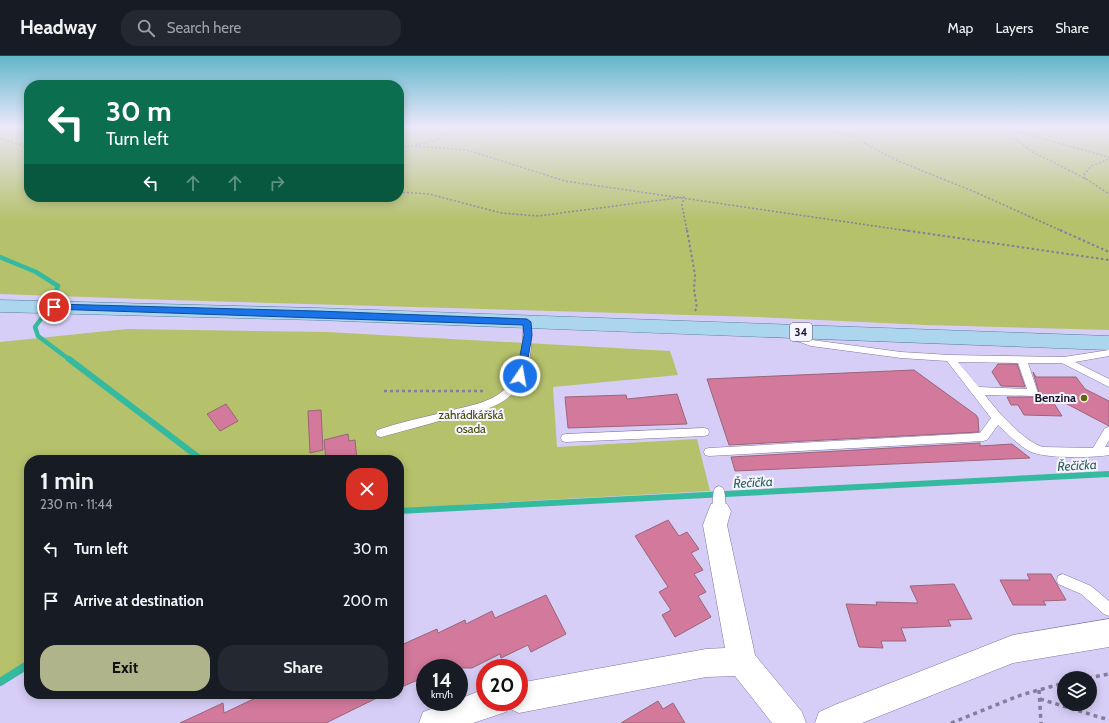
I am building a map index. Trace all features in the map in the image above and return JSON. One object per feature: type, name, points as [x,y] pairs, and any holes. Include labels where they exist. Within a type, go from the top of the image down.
[{"type":"main road","name":"34","points":[[0,306],[317,314],[1109,343]]},
{"type":"main road","name":"34","points":[[0,316],[39,307]]},
{"type":"street","points":[[719,501],[715,525],[742,662],[791,723]]},
{"type":"street","points":[[830,723],[847,714],[1013,649],[1109,633]]},
{"type":"street","points":[[528,696],[706,663],[742,662]]},
{"type":"street","points":[[434,723],[476,707]]},
{"type":"lane","points":[[381,433],[486,404],[500,398],[510,390],[520,376],[528,335],[527,322]]},
{"type":"lane","points":[[777,331],[811,343],[901,355],[950,358],[1064,360],[1109,353]]},
{"type":"lane","points":[[950,358],[997,418],[1032,448],[1043,451],[1109,452]]},
{"type":"lane","points":[[976,391],[1033,393],[1022,360]]},
{"type":"lane","points":[[1064,360],[1109,383]]},
{"type":"lane","points":[[709,452],[983,437],[997,418]]},
{"type":"lane","points":[[1096,453],[1109,431]]},
{"type":"lane","points":[[566,438],[704,432]]},
{"type":"lane","points":[[1063,580],[1086,590],[1109,609]]},
{"type":"path","points":[[493,158],[565,181],[684,197],[1109,260]]},
{"type":"path","points":[[893,158],[974,192],[1109,252]]},
{"type":"path","points":[[1045,158],[1085,179],[1109,194]]},
{"type":"path","points":[[1085,179],[1084,175],[1087,169],[1096,162],[1109,158]]},
{"type":"path","points":[[404,192],[429,194],[501,213],[538,216],[684,197]]},
{"type":"path","points":[[684,197],[682,206],[695,275],[694,289],[697,308],[692,317],[691,328]]},
{"type":"path","points":[[384,391],[510,390]]},
{"type":"path","points":[[1097,676],[1109,674]]},
{"type":"path","points":[[951,723],[957,722],[977,711],[1039,689],[1057,685]]},
{"type":"path","points":[[1039,689],[1041,723]]},
{"type":"path","points":[[1040,699],[1109,720]]},
{"type":"green space","points":[[0,158],[24,158],[24,202],[404,202],[404,158],[1109,158],[1109,330],[925,325],[757,317],[0,294]]},
{"type":"green space","name":"zahrádkářšká osada","points":[[127,329],[327,332],[670,351],[678,375],[553,387],[557,447],[697,439],[710,491],[472,504],[404,511],[404,455],[24,455],[24,663],[0,678],[0,342]]},
{"type":"building","points":[[998,364],[1017,364],[1025,387],[1001,386],[992,372]]},
{"type":"building","points":[[914,370],[976,415],[978,418],[979,432],[729,445],[707,379]]},
{"type":"building","points":[[1033,372],[1036,377],[1076,377],[1085,389],[1109,401],[1109,426],[1048,394],[1062,416],[1024,415],[1018,405],[1011,405],[1007,397],[1038,397],[1039,393]]},
{"type":"building","points":[[677,394],[687,424],[568,428],[565,397],[626,395],[627,399]]},
{"type":"building","points":[[226,404],[238,421],[220,431],[207,414]]},
{"type":"building","points":[[321,410],[323,450],[310,453],[308,411]]},
{"type":"building","points":[[348,434],[349,441],[355,440],[356,455],[326,455],[324,440]]},
{"type":"building","points":[[980,443],[980,446],[1012,444],[1030,458],[735,471],[731,457]]},
{"type":"building","points":[[668,520],[679,536],[687,532],[699,549],[691,553],[703,570],[694,574],[706,592],[698,596],[711,617],[675,637],[662,615],[671,610],[659,592],[668,587],[635,536]]},
{"type":"building","points":[[1027,574],[1051,574],[1066,600],[1043,601],[1046,605],[1013,605],[1000,580],[1030,580]]},
{"type":"building","points":[[954,584],[972,619],[948,620],[951,626],[901,628],[906,641],[881,641],[883,648],[859,647],[846,604],[877,605],[876,602],[918,603],[910,586]]},
{"type":"building","points":[[546,595],[566,634],[531,652],[528,645],[501,658],[500,654],[490,659],[476,659],[476,666],[472,668],[468,668],[468,659],[416,659],[416,681],[404,686],[404,644],[437,629],[438,633],[465,620],[466,624],[492,611],[495,618]]},
{"type":"building","points":[[253,699],[375,699],[326,723],[180,723],[223,703],[224,713]]},
{"type":"building","points":[[658,701],[663,709],[673,703],[685,723],[621,723]]},
{"type":"waterway","points":[[0,257],[36,272],[58,286],[49,308],[35,327],[38,336],[70,360]]},
{"type":"waterway","points":[[69,359],[195,455]]},
{"type":"waterway","name":"Řečička","points":[[404,511],[1109,474]]},
{"type":"waterway","name":"Řečička","points":[[0,682],[24,667]]},
{"type":"place","name":"Benzina","points":[[1084,398]]},
{"type":"route","points":[[54,307],[317,314],[527,322],[528,335],[524,362],[520,376]]}]
